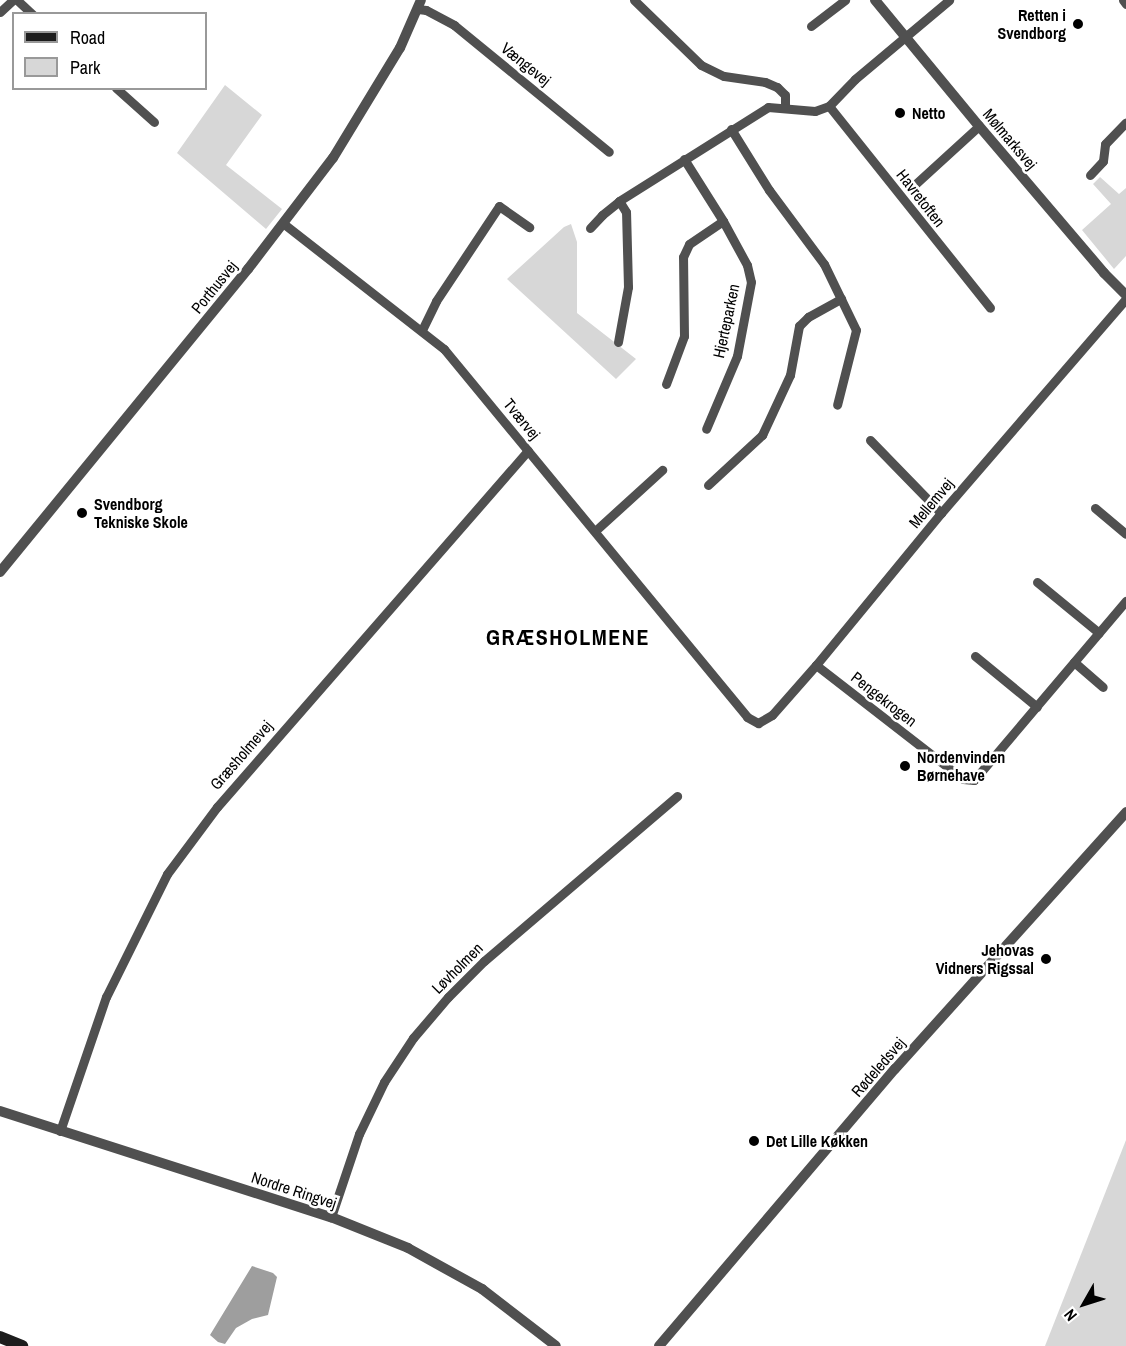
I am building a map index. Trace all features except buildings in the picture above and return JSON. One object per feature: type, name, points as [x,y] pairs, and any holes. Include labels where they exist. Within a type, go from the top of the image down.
[{"type":"main road","points":[[0,1337],[22,1346]]},
{"type":"street","points":[[0,12],[15,0],[30,12]]},
{"type":"street","points":[[634,0],[701,65],[724,76],[765,82],[777,87],[785,95],[786,107]]},
{"type":"street","points":[[811,26],[845,0]]},
{"type":"street","name":"Mølmarksvej","points":[[875,0],[979,126],[1126,297]]},
{"type":"street","points":[[590,228],[602,214],[619,201],[768,107],[814,111],[829,106],[855,79],[949,0]]},
{"type":"street","points":[[1123,0],[1126,4]]},
{"type":"street","name":"Vængevej","points":[[419,4],[454,25],[609,152]]},
{"type":"street","name":"Porthusvej","points":[[0,572],[284,224],[333,158],[378,88],[419,4]]},
{"type":"street","points":[[118,90],[153,122]]},
{"type":"street","name":"Havretoften","points":[[829,106],[990,308]]},
{"type":"street","points":[[1090,175],[1103,161],[1105,144],[1126,122]]},
{"type":"street","points":[[911,188],[979,126]]},
{"type":"street","points":[[731,129],[769,190],[824,264],[856,330],[837,405]]},
{"type":"street","name":"Hjerteparken","points":[[684,159],[723,221],[747,265],[751,282],[737,356],[706,429]]},
{"type":"street","points":[[618,342],[628,286],[626,212],[619,201]]},
{"type":"street","points":[[422,330],[436,301],[499,206],[530,227]]},
{"type":"street","points":[[666,384],[684,336],[683,257],[689,243],[723,221]]},
{"type":"street","name":"Tværvej","points":[[284,224],[422,330],[472,380],[747,717],[758,723]]},
{"type":"street","name":"Mellemvej","points":[[758,723],[772,715],[816,665],[941,513],[1126,297]]},
{"type":"street","points":[[708,485],[762,435],[790,375],[799,326],[808,317],[841,299]]},
{"type":"street","points":[[870,440],[941,513]]},
{"type":"street","name":"Græsholmevej","points":[[60,1131],[106,997],[166,874],[217,807],[528,451]]},
{"type":"street","points":[[595,531],[662,470]]},
{"type":"street","points":[[1095,508],[1126,534]]},
{"type":"street","points":[[1037,582],[1099,633]]},
{"type":"street","name":"Pengekrogen","points":[[816,665],[963,779],[974,780],[1126,601]]},
{"type":"street","points":[[975,656],[1037,707]]},
{"type":"street","points":[[1074,662],[1103,687]]},
{"type":"street","name":"Løvholmen","points":[[331,1217],[359,1134],[384,1082],[413,1038],[448,997],[484,961],[677,795]]},
{"type":"street","name":"Rødeledsvej","points":[[659,1346],[895,1069],[1126,812]]},
{"type":"street","name":"Nordre Ringvej","points":[[0,1111],[331,1217],[408,1248],[482,1289],[556,1346]]},
{"type":"green space","points":[[225,85],[262,115],[226,165],[282,209],[266,229],[177,153]]},
{"type":"green space","points":[[1100,177],[1119,194],[1126,188],[1126,256],[1114,269],[1082,230],[1111,204],[1093,184]]},
{"type":"green space","points":[[571,224],[577,242],[577,313],[636,359],[616,379],[507,279],[564,227]]},
{"type":"green space","points":[[1126,1140],[1126,1346],[1045,1346]]},
{"type":"shaded area","points":[[252,1266],[273,1273],[277,1277],[268,1315],[252,1319],[236,1328],[225,1344],[218,1342],[210,1335]]},
{"type":"place","name":"Retten i Svendborg","points":[[1078,24]]},
{"type":"place","name":"Netto","points":[[900,113]]},
{"type":"place","name":"Svendborg Tekniske Skole","points":[[82,513]]},
{"type":"place","name":"Nordenvinden Børnehave","points":[[905,766]]},
{"type":"place","name":"Jehovas Vidners Rigssal","points":[[1046,959]]},
{"type":"place","name":"Det Lille Køkken","points":[[754,1141]]},
{"type":"district","name":"GRÆSHOLMENE","points":[[568,638]]}]
